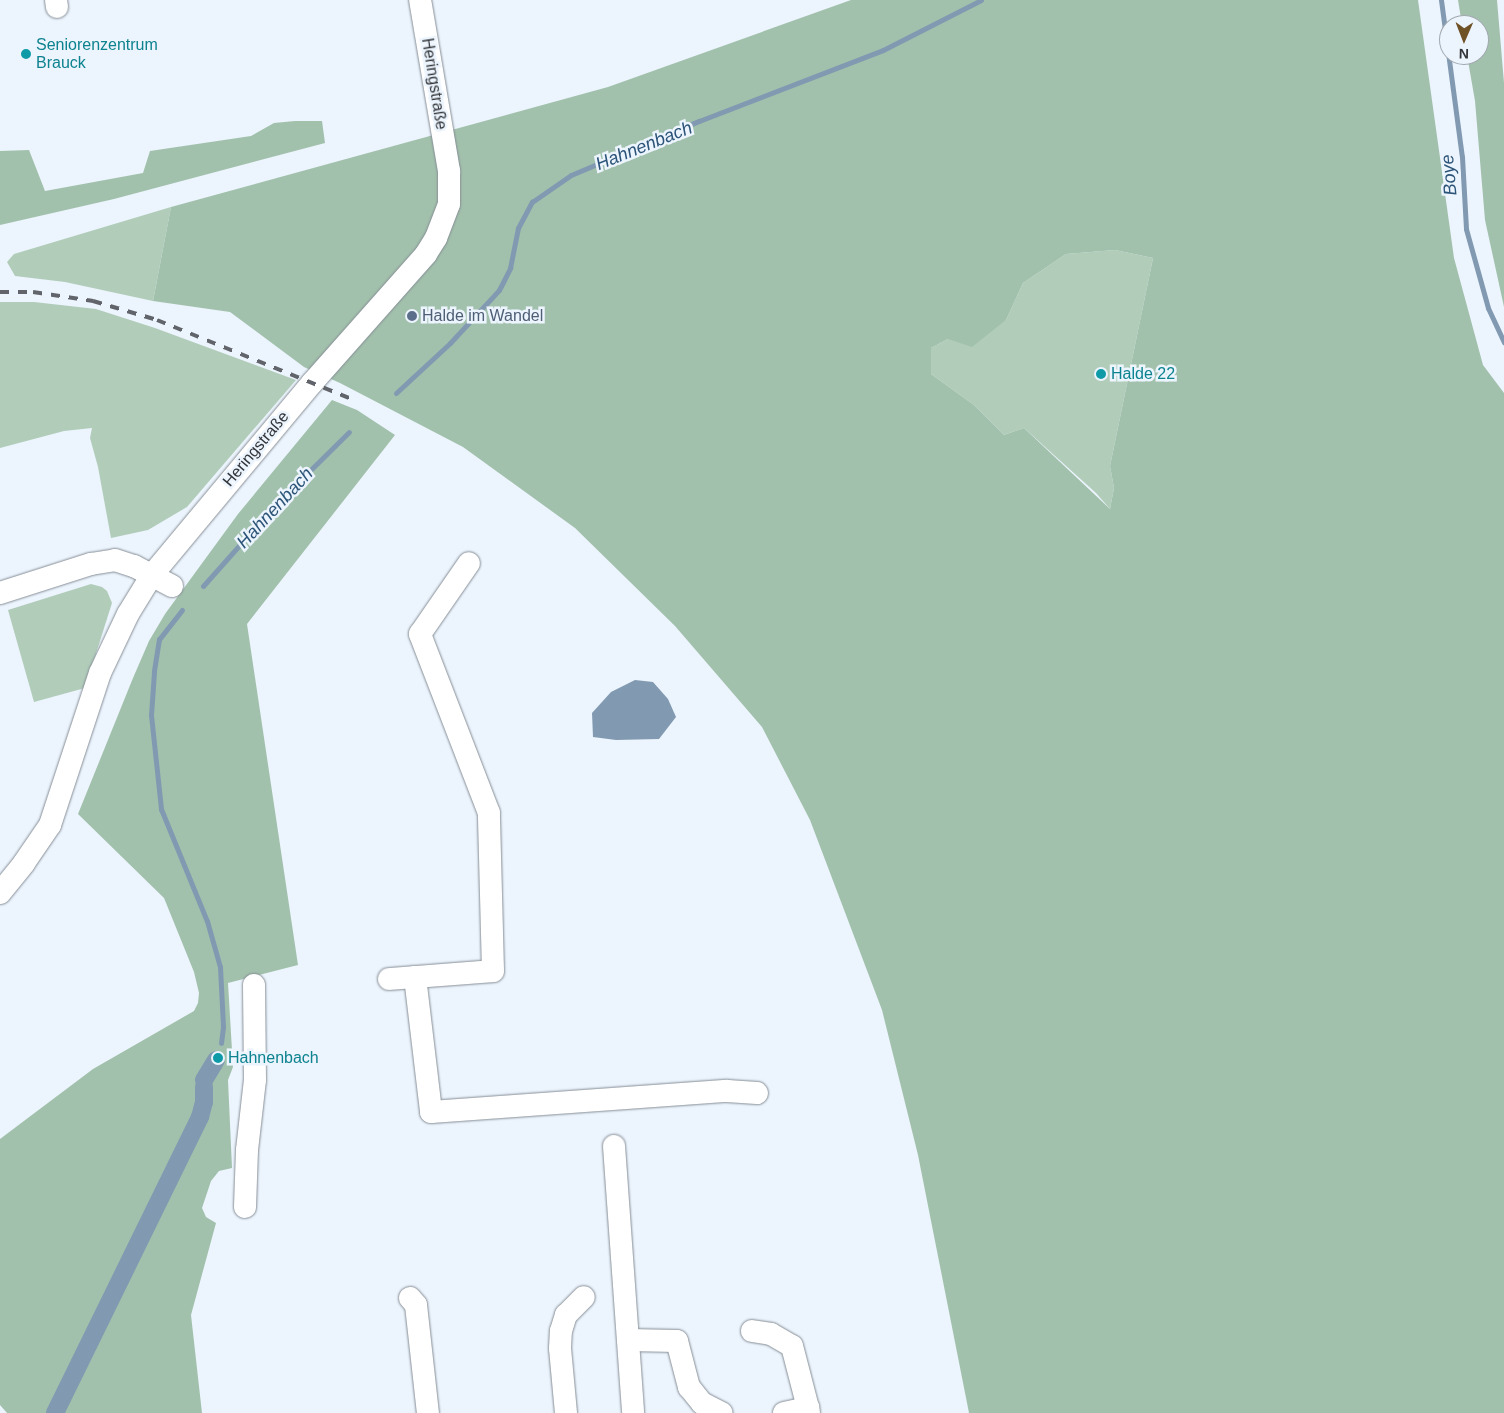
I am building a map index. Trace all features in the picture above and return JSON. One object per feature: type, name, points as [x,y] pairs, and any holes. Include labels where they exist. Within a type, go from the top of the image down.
[{"type":"street","name":"Heringstraße","points":[[0,893],[24,863],[50,825],[100,673],[128,614],[152,574],[312,383],[420,261],[436,238],[449,204],[449,171],[420,0]]},
{"type":"street","points":[[0,593],[91,564],[115,560],[152,574],[172,586]]},
{"type":"street","points":[[389,979],[493,970],[489,814],[420,634],[470,563]]},
{"type":"street","points":[[416,977],[431,1112],[727,1091],[757,1093]]},
{"type":"street","points":[[245,1207],[247,1150],[255,1080],[254,985]]},
{"type":"street","points":[[614,1146],[633,1413]]},
{"type":"street","points":[[566,1413],[560,1348],[561,1331],[566,1314],[584,1296]]},
{"type":"street","points":[[410,1298],[416,1305],[428,1413]]},
{"type":"street","points":[[752,1331],[771,1334],[792,1346],[808,1410],[784,1413]]},
{"type":"street","points":[[628,1340],[677,1341],[689,1387],[702,1403],[722,1413]]},
{"type":"green space","points":[[851,0],[1418,0],[1454,258],[1483,365],[1504,393],[1504,1413],[969,1413],[918,1155],[882,1010],[810,820],[762,727],[675,626],[575,528],[463,447],[340,383],[304,367],[230,312],[153,301],[171,207],[608,87]],"holes":[[[1115,250],[1153,258],[1110,466],[1114,488],[1110,509],[1024,428],[1004,435],[974,405],[931,374],[931,348],[948,339],[972,347],[1006,320],[1023,283],[1066,254]]]},
{"type":"green space","points":[[1458,0],[1497,0],[1504,83],[1504,307],[1485,220],[1475,101],[1469,65],[1489,65],[1489,15],[1460,15]]},
{"type":"green space","points":[[322,121],[325,143],[114,199],[0,225],[0,151],[29,150],[45,191],[143,173],[150,151],[251,136],[274,123]]},
{"type":"green space","points":[[171,207],[153,301],[65,282],[15,276],[7,262],[14,254]]},
{"type":"green space","points":[[1115,250],[1153,258],[1110,466],[1114,488],[1110,509],[1096,493],[1024,428],[1004,435],[974,405],[931,374],[931,348],[948,339],[1006,320],[1023,283],[1066,254]]},
{"type":"green space","points":[[0,302],[34,302],[96,309],[155,328],[296,380],[187,507],[148,530],[111,538],[98,467],[90,438],[92,428],[64,431],[0,448]]},
{"type":"green space","points":[[332,400],[357,410],[395,435],[247,624],[298,965],[228,983],[233,1067],[228,1080],[232,1168],[219,1171],[211,1181],[202,1208],[206,1217],[216,1223],[191,1315],[202,1413],[7,1413],[0,1405],[0,1139],[93,1069],[194,1011],[198,1003],[199,993],[194,972],[164,898],[78,814],[149,641],[165,614],[238,514]]},
{"type":"green space","points":[[91,584],[102,587],[107,591],[112,603],[85,688],[34,702],[8,610]]},
{"type":"water","points":[[635,680],[653,682],[668,699],[676,717],[659,739],[616,740],[593,737],[592,713],[611,692]]},
{"type":"waterway","name":"Hahnenbach","points":[[396,393],[450,343],[499,290],[510,268],[518,228],[532,202],[571,175],[699,121],[883,50],[981,0]]},
{"type":"waterway","name":"Boye","points":[[1441,0],[1462,157],[1466,229],[1488,308],[1504,343]]},
{"type":"waterway","name":"Hahnenbach","points":[[203,586],[277,503],[349,432]]},
{"type":"waterway","name":"Hahnenbach","points":[[182,610],[159,639],[154,672],[151,715],[161,809],[207,921],[220,967],[223,1027],[221,1043]]},
{"type":"waterway","name":"Hahnenbach","points":[[204,1080],[216,1060]]},
{"type":"waterway","name":"Hahnenbach","points":[[55,1413],[200,1117],[204,1102],[204,1087]]},
{"type":"railway","points":[[0,292],[33,292],[93,301],[157,320],[354,400]]},
{"type":"place","name":"Seniorenzentrum Brauck","points":[[26,54]]},
{"type":"place","name":"Halde im Wandel","points":[[412,316]]},
{"type":"place","name":"Halde 22","points":[[1101,374]]},
{"type":"place","name":"Hahnenbach","points":[[218,1058]]}]
